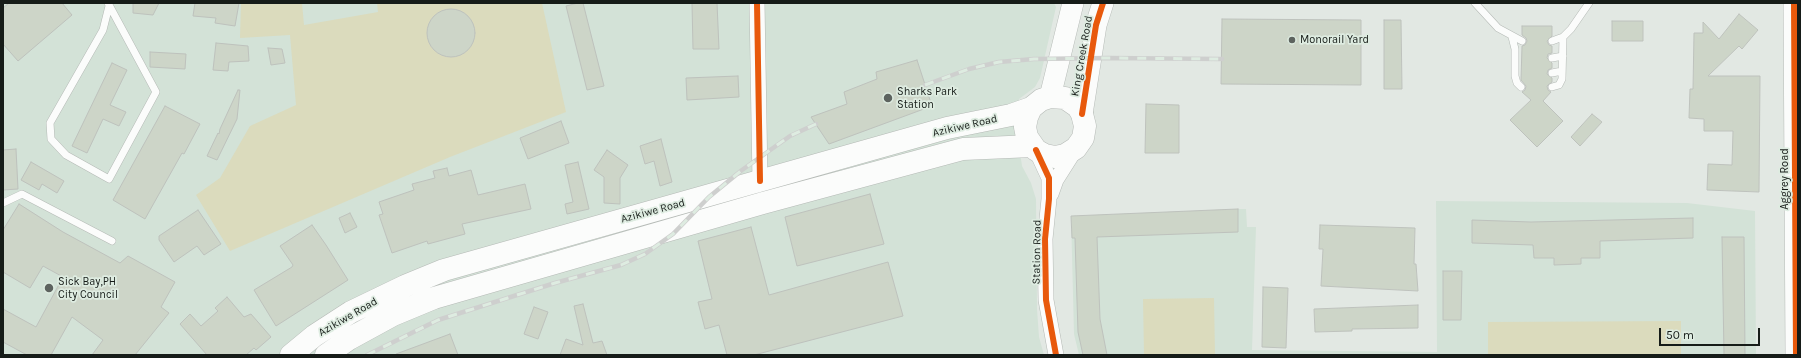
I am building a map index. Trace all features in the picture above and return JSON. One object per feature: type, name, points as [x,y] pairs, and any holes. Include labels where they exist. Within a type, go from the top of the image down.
[{"type":"main road","points":[[1065,98],[1072,102],[1082,114],[1085,126],[1083,138],[1076,148],[1065,155],[1055,157],[1045,155],[1034,148],[1027,137],[1025,127],[1027,117],[1040,103],[1065,98]]},
{"type":"main road","name":"Azikiwe Road","points":[[291,355],[314,336],[352,312],[406,286],[444,270],[947,128],[1011,115],[1040,103]]},
{"type":"main road","name":"Azikiwe Road","points":[[326,355],[349,339],[393,315],[434,298],[763,203],[963,149],[1034,148]]},
{"type":"street","points":[[756,3],[760,181]]},
{"type":"street","name":"King Creek Road","points":[[1040,103],[1073,3]]},
{"type":"street","name":"King Creek Road","points":[[1082,114],[1096,25],[1103,3]]},
{"type":"street","name":"Aggrey Road","points":[[1794,3],[1796,355]]},
{"type":"street","name":"Station Road","points":[[1034,148],[1049,178],[1049,199],[1045,239],[1046,300],[1056,355]]},
{"type":"street","name":"Station Road","points":[[1049,199],[1056,180],[1076,148]]},
{"type":"lane","points":[[1475,3],[1498,28],[1512,37],[1522,41]]},
{"type":"lane","points":[[1552,41],[1563,37],[1583,13],[1589,3]]},
{"type":"lane","points":[[109,5],[156,92],[109,179],[66,155],[51,139],[50,123],[103,30],[109,5]]},
{"type":"lane","points":[[1512,37],[1518,58],[1517,83],[1521,87]]},
{"type":"lane","points":[[1552,87],[1559,85],[1562,79],[1563,37]]},
{"type":"lane","points":[[1552,58],[1563,56]]},
{"type":"lane","points":[[1552,73],[1562,71]]},
{"type":"lane","points":[[3,203],[22,194],[112,241]]},
{"type":"shaded area","points":[[3,3],[1054,3],[1056,7],[1040,78],[1035,87],[1019,99],[1016,124],[1022,166],[1031,183],[1036,199],[1037,309],[1039,337],[1044,355],[3,355]]},
{"type":"shaded area","points":[[1436,201],[1687,203],[1755,211],[1756,355],[1079,355],[1074,334],[1071,216],[1238,209],[1246,209],[1247,227],[1256,227],[1252,350],[1437,352]]},
{"type":"green space","points":[[241,3],[302,3],[304,25],[378,12],[377,3],[542,3],[566,112],[450,157],[230,251],[196,195],[220,178],[250,126],[296,105],[290,35],[240,38]]},
{"type":"green space","points":[[1214,298],[1215,355],[1144,355],[1143,299]]},
{"type":"green space","points":[[1681,321],[1681,355],[1488,355],[1488,322]]},
{"type":"building","points":[[9,3],[62,3],[72,15],[18,61],[3,44],[3,8]]},
{"type":"building","points":[[133,3],[159,3],[153,15],[133,13]]},
{"type":"building","points":[[195,3],[239,3],[235,26],[215,23],[216,18],[193,16]]},
{"type":"building","points":[[583,3],[604,86],[587,90],[566,6]]},
{"type":"building","points":[[692,3],[717,3],[719,49],[693,49]]},
{"type":"building","points":[[451,9],[460,11],[468,16],[473,24],[475,33],[473,42],[468,50],[460,55],[451,57],[442,55],[434,50],[429,42],[427,33],[429,24],[434,16],[442,11]]},
{"type":"building","points":[[1739,14],[1758,30],[1742,49],[1739,46],[1708,76],[1760,76],[1759,192],[1707,190],[1708,164],[1732,165],[1733,131],[1704,131],[1704,119],[1689,118],[1690,89],[1693,89],[1694,33],[1703,33],[1703,22],[1719,39]]},
{"type":"building","name":"Monorail Yard","points":[[1222,19],[1361,20],[1361,85],[1221,84]]},
{"type":"building","points":[[1384,20],[1401,20],[1402,89],[1384,89]]},
{"type":"building","points":[[1612,21],[1643,21],[1643,41],[1612,41]]},
{"type":"building","points":[[1522,26],[1552,26],[1552,36],[1547,41],[1549,45],[1552,46],[1552,53],[1548,54],[1547,58],[1552,63],[1552,68],[1548,70],[1547,74],[1552,78],[1552,82],[1547,86],[1548,90],[1551,92],[1543,101],[1563,121],[1537,147],[1510,120],[1531,100],[1522,92],[1525,90],[1526,86],[1521,80],[1522,46],[1525,45],[1527,41],[1522,35]]},
{"type":"building","points":[[216,43],[248,46],[249,61],[229,62],[228,71],[213,70]]},
{"type":"building","points":[[268,48],[282,49],[285,63],[271,65]]},
{"type":"building","points":[[150,52],[186,54],[185,69],[150,67]]},
{"type":"building","name":"Sharks Park Station","points":[[917,60],[932,106],[829,144],[811,117],[847,104],[844,92],[877,79],[876,72]]},
{"type":"building","points":[[112,63],[127,70],[110,105],[126,112],[119,126],[103,119],[87,153],[72,146]]},
{"type":"building","points":[[738,76],[739,97],[687,100],[686,78]]},
{"type":"building","points":[[238,90],[240,90],[237,119],[217,160],[207,156],[218,133],[219,134]]},
{"type":"building","points":[[1146,104],[1179,105],[1179,153],[1145,153]]},
{"type":"building","points":[[165,106],[200,124],[145,219],[113,200]]},
{"type":"building","points":[[1592,114],[1602,122],[1580,146],[1571,137]]},
{"type":"building","points":[[561,121],[569,143],[528,159],[520,138]]},
{"type":"building","points":[[661,139],[672,182],[660,186],[654,161],[645,164],[640,146]]},
{"type":"building","points":[[16,149],[18,189],[3,190],[3,150]]},
{"type":"building","points":[[607,150],[628,165],[620,178],[620,204],[604,203],[604,177],[594,170]]},
{"type":"building","points":[[31,162],[64,181],[57,193],[42,184],[39,190],[21,180]]},
{"type":"building","points":[[578,162],[589,209],[567,214],[565,204],[573,202],[565,165]]},
{"type":"building","points":[[447,168],[449,176],[471,170],[478,195],[525,184],[531,209],[462,224],[465,234],[428,244],[427,241],[392,253],[379,215],[383,214],[379,202],[414,190],[412,184],[435,178],[433,171]]},
{"type":"building","points":[[870,194],[884,244],[797,266],[785,217]]},
{"type":"building","points":[[19,204],[63,232],[120,263],[128,256],[175,282],[161,307],[169,313],[135,355],[92,355],[103,340],[72,317],[51,355],[27,355],[3,342],[3,309],[36,327],[63,277],[43,266],[30,288],[3,272],[3,230]]},
{"type":"building","points":[[1238,209],[1238,232],[1097,237],[1100,319],[1107,355],[1083,355],[1078,332],[1075,238],[1072,238],[1071,216]]},
{"type":"building","points":[[198,210],[221,244],[204,255],[197,246],[174,262],[159,240],[159,236]]},
{"type":"building","points":[[350,213],[357,227],[345,233],[339,218]]},
{"type":"building","points":[[1693,218],[1693,238],[1600,241],[1600,258],[1581,258],[1581,264],[1554,265],[1554,258],[1534,258],[1533,245],[1472,243],[1472,220],[1531,222]]},
{"type":"building","points":[[312,225],[348,280],[276,326],[254,290],[292,267],[293,265],[280,246]]},
{"type":"building","points":[[1320,225],[1415,228],[1414,264],[1416,264],[1418,291],[1321,286],[1323,249],[1319,249]]},
{"type":"building","points":[[751,227],[769,295],[888,262],[903,316],[754,355],[727,355],[719,325],[705,329],[698,302],[712,299],[698,241]]},
{"type":"building","points":[[1722,237],[1744,237],[1745,355],[1724,355]]},
{"type":"building","points":[[1443,271],[1462,271],[1461,320],[1443,320]]},
{"type":"building","points":[[1263,287],[1288,288],[1286,348],[1262,347]]},
{"type":"building","points":[[227,297],[244,317],[251,314],[271,337],[256,350],[254,348],[246,355],[207,355],[180,324],[190,314],[201,326],[218,311],[215,308]]},
{"type":"building","points":[[583,304],[593,343],[602,341],[607,355],[560,355],[566,339],[583,345],[574,306]]},
{"type":"building","points":[[1418,305],[1418,328],[1352,329],[1352,331],[1315,332],[1314,309]]},
{"type":"building","points":[[534,307],[548,312],[538,339],[524,334]]},
{"type":"building","points":[[450,334],[458,355],[396,354]]},
{"type":"railway","points":[[925,85],[969,69],[999,62],[1034,59],[1108,58],[1222,59]]},
{"type":"railway","points":[[367,355],[438,320],[555,283],[621,265],[645,254],[673,234],[709,197],[742,170],[790,136],[816,124]]},
{"type":"cycle path","points":[[757,3],[760,181]]},
{"type":"cycle path","points":[[1082,114],[1096,25],[1103,3]]},
{"type":"cycle path","points":[[1794,3],[1796,355]]},
{"type":"cycle path","points":[[1036,150],[1049,178],[1049,199],[1045,239],[1046,300],[1056,355]]},
{"type":"place","name":"Monorail Yard","points":[[1292,40]]},
{"type":"place","name":"Sharks Park Station","points":[[888,98]]},
{"type":"place","name":"Sick Bay,PH City Council","points":[[49,288]]}]
